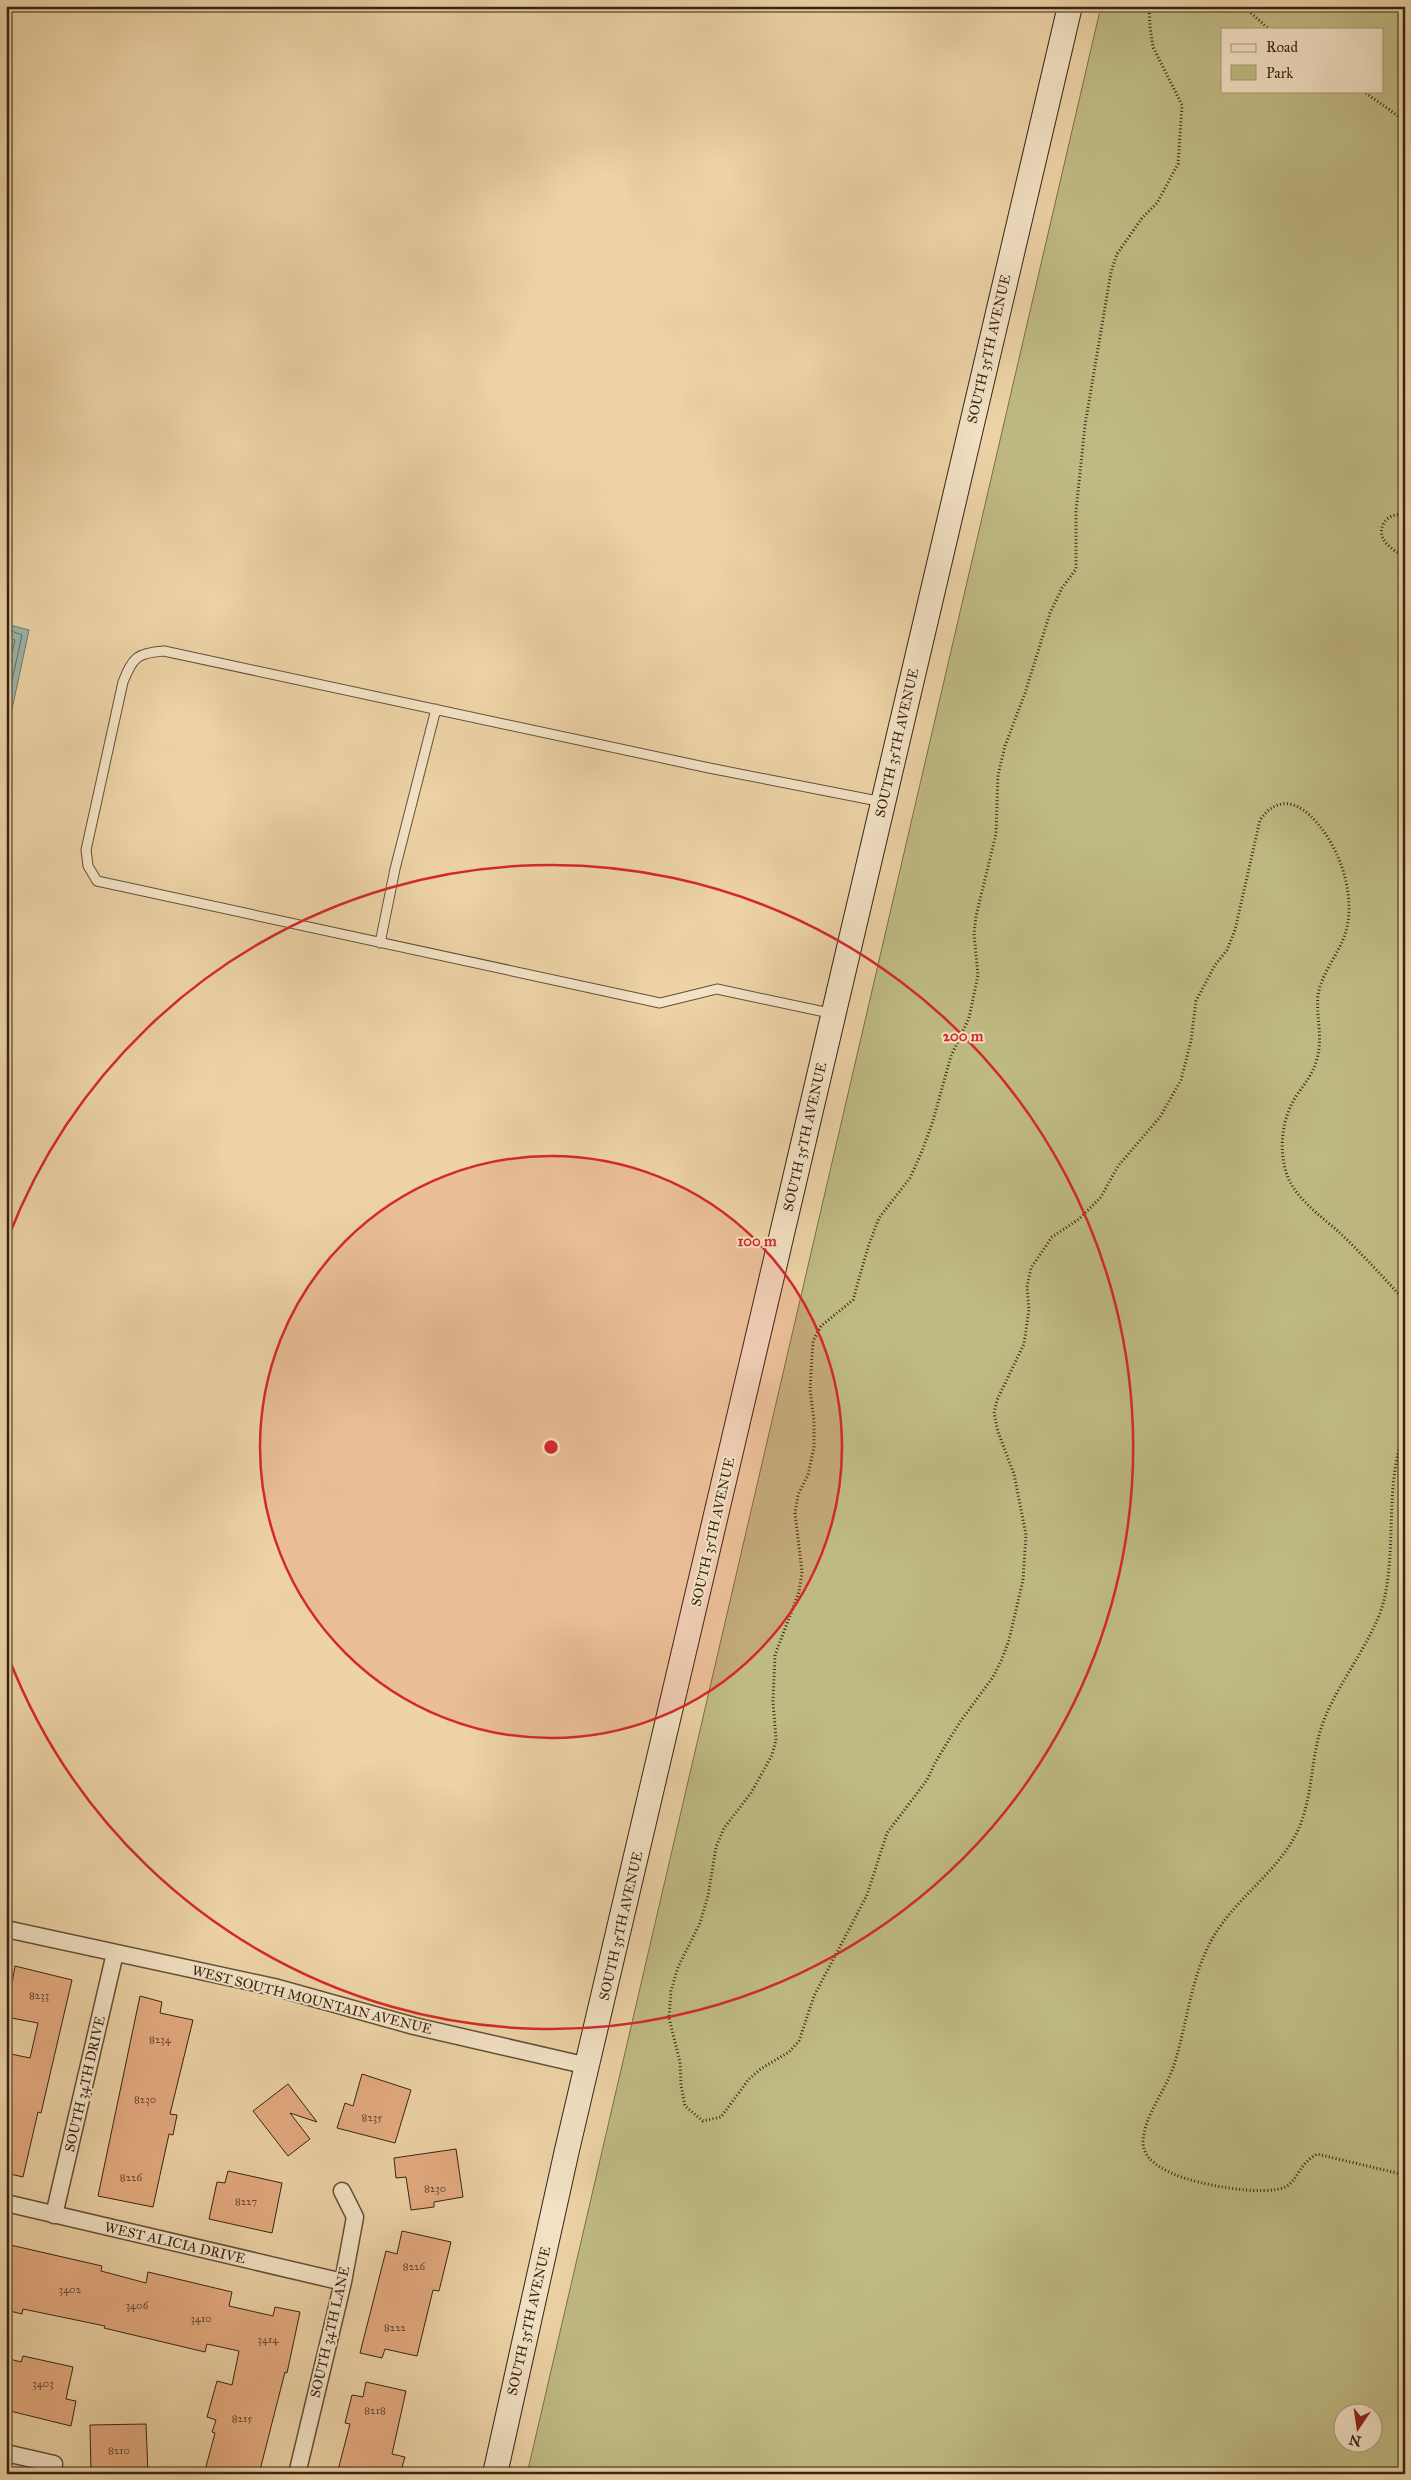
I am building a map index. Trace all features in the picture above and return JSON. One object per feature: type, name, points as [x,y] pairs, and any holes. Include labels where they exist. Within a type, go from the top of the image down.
[{"type":"main road","name":"SOUTH 35TH AVENUE","points":[[495,2474],[588,2066],[1070,6]]},
{"type":"street","name":"WEST SOUTH MOUNTAIN AVENUE","points":[[6,1928],[274,1987],[414,2026],[588,2066]]},
{"type":"street","name":"SOUTH 34TH DRIVE","points":[[54,2215],[115,1953]]},
{"type":"street","name":"SOUTH 34TH LANE","points":[[297,2474],[343,2282],[354,2217],[342,2191]]},
{"type":"street","name":"WEST ALICIA DRIVE","points":[[6,2204],[343,2282]]},
{"type":"street","points":[[6,2453],[53,2469]]},
{"type":"lane","points":[[834,1014],[717,989],[660,1003],[97,880],[88,866],[86,850],[123,682],[130,663],[146,652],[164,650],[709,768],[883,802]]},
{"type":"lane","points":[[380,942],[395,869],[436,709]]},
{"type":"path","points":[[1243,6],[1268,28]]},
{"type":"path","points":[[1169,12],[1149,7],[1153,47],[1182,105],[1178,164],[1157,203],[1142,218],[1116,254],[1111,272],[1084,434],[1076,511],[1076,569],[1062,588],[1050,613],[1025,693],[1005,746],[998,775],[996,834],[976,916],[974,934],[978,975],[969,1018],[946,1070],[932,1124],[910,1178],[879,1218],[853,1300],[821,1326],[813,1341],[810,1389],[814,1421],[814,1447],[808,1475],[798,1495],[795,1513],[802,1572],[799,1592],[775,1655],[773,1701],[776,1740],[772,1755],[751,1793],[724,1828],[716,1846],[708,1896],[700,1923],[678,1966],[671,1991],[669,2018],[680,2062],[680,2086],[685,2106],[693,2115],[703,2121],[721,2117],[749,2079],[762,2068],[789,2052],[799,2041],[814,1996],[866,1895],[886,1833],[927,1780],[936,1761],[960,1722],[988,1684],[1002,1659],[1009,1640],[1024,1580],[1026,1535],[1014,1474],[998,1432],[994,1413],[997,1400],[1024,1344],[1028,1309],[1027,1288],[1031,1268],[1052,1237],[1079,1219],[1101,1197],[1118,1166],[1160,1117],[1181,1080],[1191,1041],[1196,1001],[1215,965],[1228,950],[1236,930],[1260,820],[1267,810],[1280,804],[1296,805],[1307,812],[1328,838],[1341,866],[1348,903],[1348,924],[1318,995],[1320,1038],[1318,1059],[1310,1078],[1296,1096],[1286,1116],[1282,1139],[1287,1176],[1315,1211],[1362,1255],[1405,1301]]},
{"type":"path","points":[[1364,92],[1405,121]]},
{"type":"path","points":[[1405,515],[1390,516],[1384,521],[1381,528],[1382,536],[1387,545],[1405,557]]},
{"type":"path","points":[[1405,1430],[1397,1450],[1393,1475],[1388,1567],[1383,1602],[1324,1717],[1314,1752],[1311,1790],[1301,1824],[1285,1851],[1220,1926],[1206,1954],[1186,2009],[1174,2066],[1150,2119],[1143,2143],[1148,2158],[1161,2169],[1186,2180],[1219,2187],[1275,2189],[1288,2185],[1305,2160],[1317,2154],[1405,2175]]},
{"type":"green space","points":[[1101,6],[1405,6],[1405,2474],[527,2474]]},
{"type":"water","points":[[6,624],[29,630],[11,714],[6,713]]},
{"type":"building","points":[[15,1966],[72,1980],[41,2113],[38,2112],[23,2177],[6,2173],[6,2053],[30,2058],[38,2023],[6,2017]]},
{"type":"building","points":[[140,1996],[162,2002],[160,2013],[193,2020],[170,2114],[177,2115],[173,2135],[169,2134],[153,2207],[98,2196]]},
{"type":"building","points":[[362,2074],[411,2090],[395,2143],[337,2128],[345,2103],[353,2106]]},
{"type":"building","points":[[288,2084],[317,2122],[290,2113],[310,2139],[288,2156],[253,2111]]},
{"type":"building","points":[[456,2149],[463,2197],[434,2202],[434,2207],[411,2210],[406,2177],[396,2178],[394,2158]]},
{"type":"building","points":[[228,2171],[282,2183],[272,2233],[209,2219],[217,2182],[225,2183]]},
{"type":"building","points":[[402,2231],[451,2242],[439,2291],[433,2290],[417,2356],[385,2349],[382,2358],[360,2353],[386,2251],[397,2254]]},
{"type":"building","points":[[6,2244],[102,2266],[101,2271],[146,2283],[148,2272],[232,2292],[229,2306],[273,2316],[275,2307],[300,2312],[287,2373],[285,2372],[259,2474],[204,2474],[215,2433],[212,2432],[216,2420],[207,2417],[217,2381],[232,2385],[239,2351],[207,2344],[205,2352],[104,2328],[105,2326],[23,2309],[22,2314],[6,2310]]},
{"type":"building","points":[[23,2356],[73,2367],[66,2399],[76,2401],[71,2426],[6,2410],[6,2358],[21,2362]]},
{"type":"building","points":[[366,2382],[406,2391],[392,2454],[405,2457],[400,2474],[337,2474],[350,2424],[345,2423],[352,2395],[363,2397]]},
{"type":"building","points":[[146,2424],[148,2474],[91,2474],[90,2425]]}]
